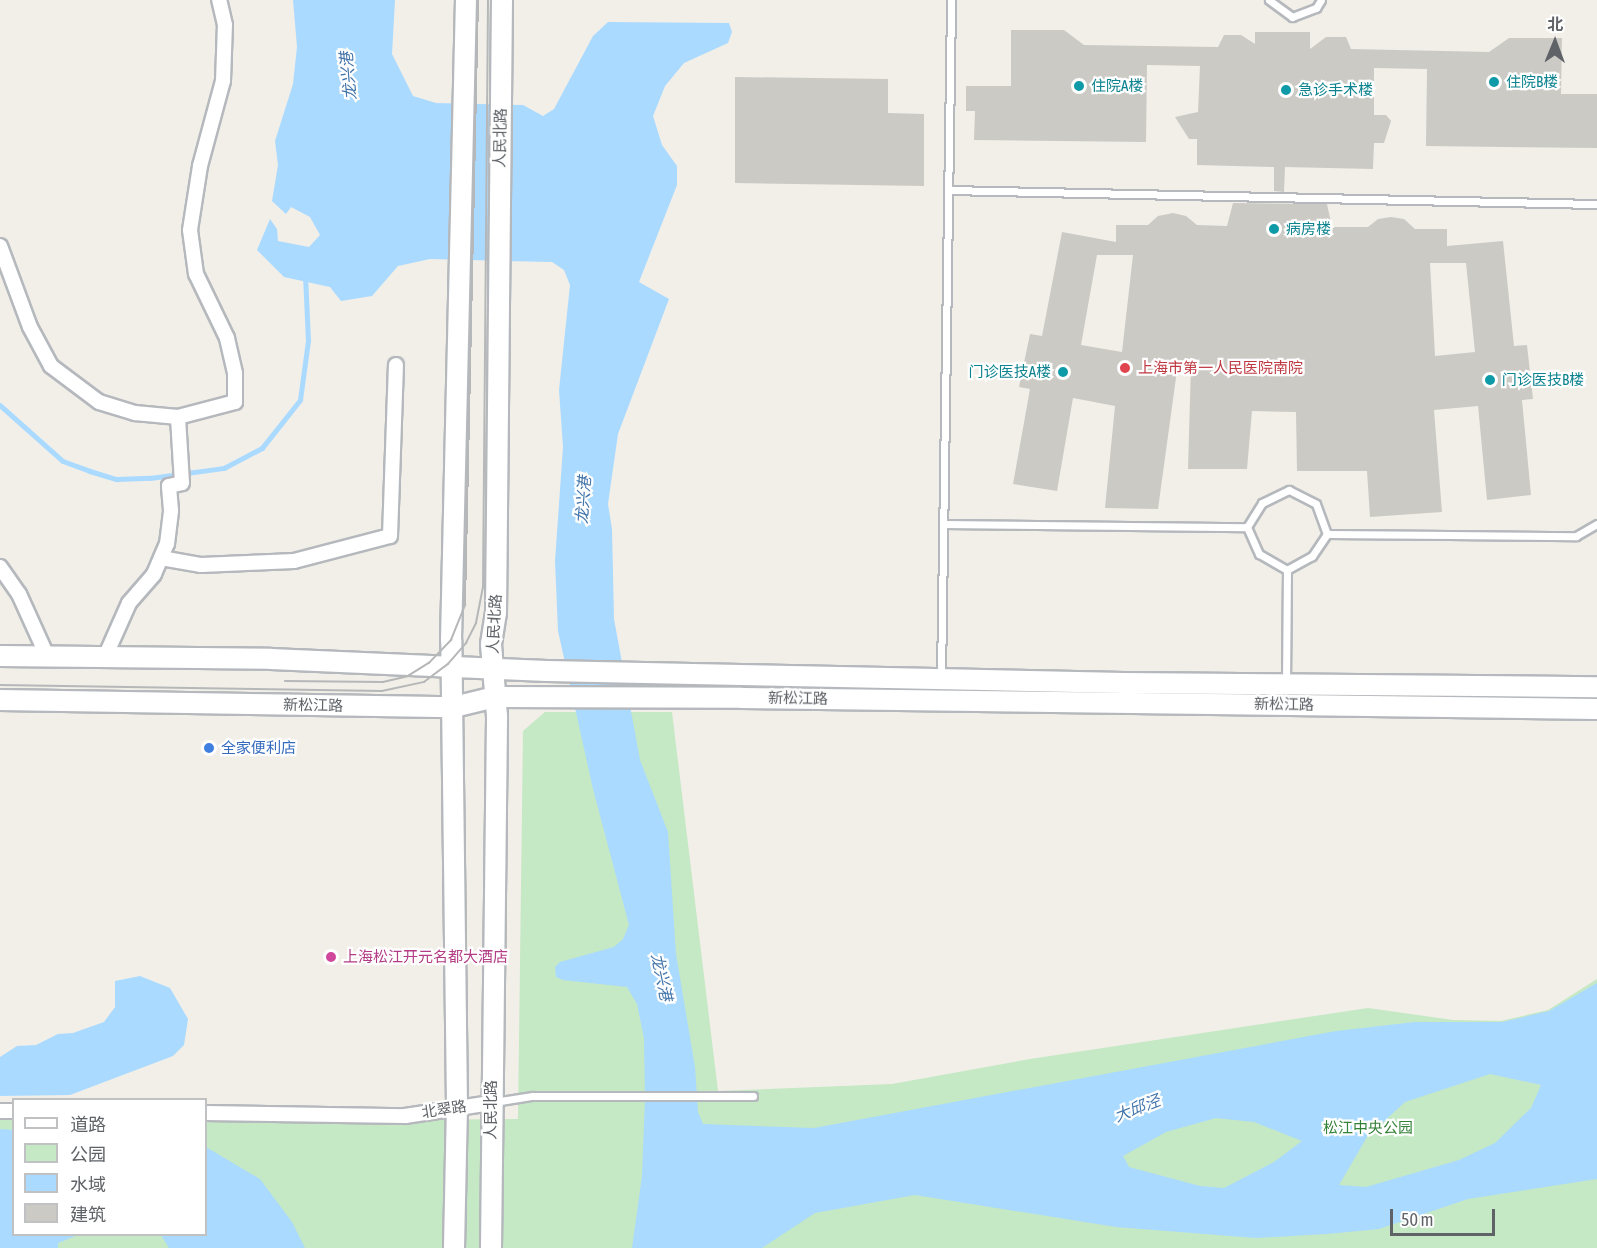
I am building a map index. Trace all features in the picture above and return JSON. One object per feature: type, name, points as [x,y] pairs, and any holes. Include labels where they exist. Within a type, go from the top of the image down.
[{"type":"main road","points":[[454,1248],[457,1106],[452,664],[466,0]]},
{"type":"main road","name":"人民北路","points":[[491,1248],[495,697],[493,668],[502,0]]},
{"type":"main road","name":"新松江路","points":[[0,656],[452,664],[565,671],[941,679],[1597,687]]},
{"type":"main road","name":"新松江路","points":[[0,700],[454,707],[495,697],[566,697],[1597,709]]},
{"type":"street","points":[[0,246],[30,327],[51,366],[99,402],[135,413],[178,417],[235,402],[235,373],[227,338],[196,274],[190,230],[200,166],[223,81],[225,25],[219,0]]},
{"type":"street","points":[[161,558],[201,565],[294,561],[390,536],[396,364]]},
{"type":"street","points":[[105,657],[129,603],[154,574],[167,544],[171,510],[169,486],[182,483],[178,417]]},
{"type":"street","points":[[0,567],[19,594],[47,656]]},
{"type":"street","name":"北翠路","points":[[207,1113],[405,1116],[457,1106],[491,1103]]},
{"type":"lane","points":[[941,679],[951,0]]},
{"type":"lane","points":[[1269,0],[1292,17],[1316,8],[1321,0]]},
{"type":"lane","points":[[948,190],[1597,204]]},
{"type":"lane","points":[[1247,527],[1262,503],[1289,490],[1317,504],[1327,534]]},
{"type":"lane","points":[[943,524],[1247,527]]},
{"type":"lane","points":[[1327,534],[1576,536],[1597,524]]},
{"type":"lane","points":[[1247,527],[1259,554],[1287,570]]},
{"type":"lane","points":[[1287,570],[1312,556],[1327,534]]},
{"type":"lane","points":[[1286,684],[1287,570]]},
{"type":"lane","name":"北翠路","points":[[491,1103],[533,1096],[633,1094],[753,1096]]},
{"type":"green space","name":"松江中央公园","points":[[545,712],[672,712],[718,1091],[892,1084],[1030,1059],[1368,1008],[1453,1020],[1501,1021],[1548,1010],[1597,979],[1597,1248],[0,1248],[0,1120],[12,1120],[12,1236],[207,1236],[207,1122],[518,1119],[523,731]]},
{"type":"water","points":[[293,0],[395,0],[392,54],[413,96],[436,103],[523,105],[543,116],[554,109],[593,36],[608,22],[729,23],[732,32],[728,43],[684,63],[665,86],[653,116],[662,145],[677,166],[677,185],[639,282],[669,299],[618,434],[608,504],[612,529],[614,619],[640,760],[668,832],[676,954],[695,1067],[698,1112],[703,1124],[814,1128],[1336,1031],[1415,1022],[1502,1022],[1549,1011],[1597,983],[1597,1179],[1468,1199],[1379,1229],[1327,1234],[1256,1238],[1116,1227],[915,1195],[815,1213],[762,1248],[632,1248],[642,1176],[645,1099],[644,1038],[637,1004],[627,987],[563,980],[556,977],[555,967],[560,962],[614,947],[623,939],[629,925],[593,789],[558,631],[555,561],[563,447],[559,390],[570,285],[564,270],[552,262],[430,259],[398,266],[372,296],[341,301],[330,287],[284,277],[257,250],[270,219],[277,229],[278,241],[309,247],[320,235],[310,217],[291,207],[286,214],[272,201],[278,165],[275,141],[293,84],[297,47]],"holes":[[[1490,1074],[1541,1085],[1531,1108],[1495,1143],[1459,1160],[1366,1187],[1339,1185],[1367,1137],[1405,1102]],[[1216,1118],[1254,1122],[1302,1141],[1274,1162],[1224,1188],[1200,1186],[1129,1167],[1123,1156],[1166,1132]]]},
{"type":"water","points":[[140,976],[170,988],[188,1019],[184,1045],[173,1056],[70,1095],[0,1096],[0,1057],[17,1046],[36,1045],[58,1034],[73,1033],[104,1022],[115,1007],[115,981]]},
{"type":"water","points":[[0,1129],[12,1130],[12,1236],[76,1236],[58,1243],[58,1248],[0,1248]]},
{"type":"water","points":[[207,1148],[260,1179],[292,1222],[305,1248],[169,1248],[162,1236],[207,1236]]},
{"type":"building","points":[[1011,30],[1064,30],[1084,45],[1218,47],[1224,35],[1241,35],[1255,44],[1255,32],[1310,32],[1310,49],[1326,37],[1346,37],[1351,49],[1489,52],[1509,38],[1562,38],[1561,94],[1597,94],[1597,148],[1426,146],[1427,69],[1374,68],[1374,115],[1386,115],[1391,121],[1384,143],[1374,143],[1373,169],[1285,167],[1284,192],[1274,191],[1274,167],[1197,165],[1197,139],[1189,139],[1175,117],[1198,112],[1200,66],[1147,65],[1146,142],[974,140],[975,111],[966,111],[966,86],[1011,86]]},
{"type":"building","points":[[735,77],[888,79],[888,113],[924,114],[924,186],[735,183]]},
{"type":"building","points":[[1233,203],[1327,204],[1332,227],[1368,227],[1378,219],[1391,217],[1404,219],[1415,229],[1447,229],[1447,246],[1503,241],[1514,346],[1527,345],[1533,399],[1522,400],[1531,495],[1487,500],[1478,406],[1434,410],[1442,512],[1370,517],[1367,471],[1297,471],[1296,412],[1252,411],[1247,469],[1188,469],[1191,365],[1178,363],[1158,509],[1105,508],[1115,406],[1073,398],[1057,491],[1013,484],[1030,389],[1019,387],[1030,334],[1042,336],[1062,232],[1116,242],[1116,225],[1148,225],[1158,216],[1173,213],[1186,216],[1197,225],[1227,226]],"holes":[[[1097,255],[1133,255],[1122,352],[1081,345]],[[1430,263],[1466,263],[1475,352],[1435,356]]]},
{"type":"waterway","points":[[0,405],[63,461],[117,479],[150,478],[224,468],[262,448],[300,400],[308,341],[305,276]]},
{"type":"tram line","points":[[285,681],[383,682],[408,676],[429,663],[451,640],[465,605],[478,0]]},
{"type":"tram line","points":[[0,685],[382,691],[424,682],[448,664],[466,643],[476,623],[483,588],[488,0]]},
{"type":"place","name":"住院B楼","points":[[1494,82]]},
{"type":"place","name":"住院A楼","points":[[1079,86]]},
{"type":"place","name":"急诊手术楼","points":[[1286,90]]},
{"type":"place","name":"病房楼","points":[[1274,229]]},
{"type":"place","name":"上海市第一人民医院南院","points":[[1125,368]]},
{"type":"place","name":"门诊医技A楼","points":[[1063,372]]},
{"type":"place","name":"门诊医技B楼","points":[[1490,380]]},
{"type":"place","name":"全家便利店","points":[[209,748]]},
{"type":"place","name":"上海松江开元名都大酒店","points":[[331,957]]},
{"type":"water label","name":"龙兴港","points":[[348,76]]},
{"type":"water label","name":"龙兴港","points":[[583,500]]},
{"type":"water label","name":"龙兴港","points":[[662,977]]},
{"type":"water label","name":"大邱泾","points":[[1137,1108]]}]
